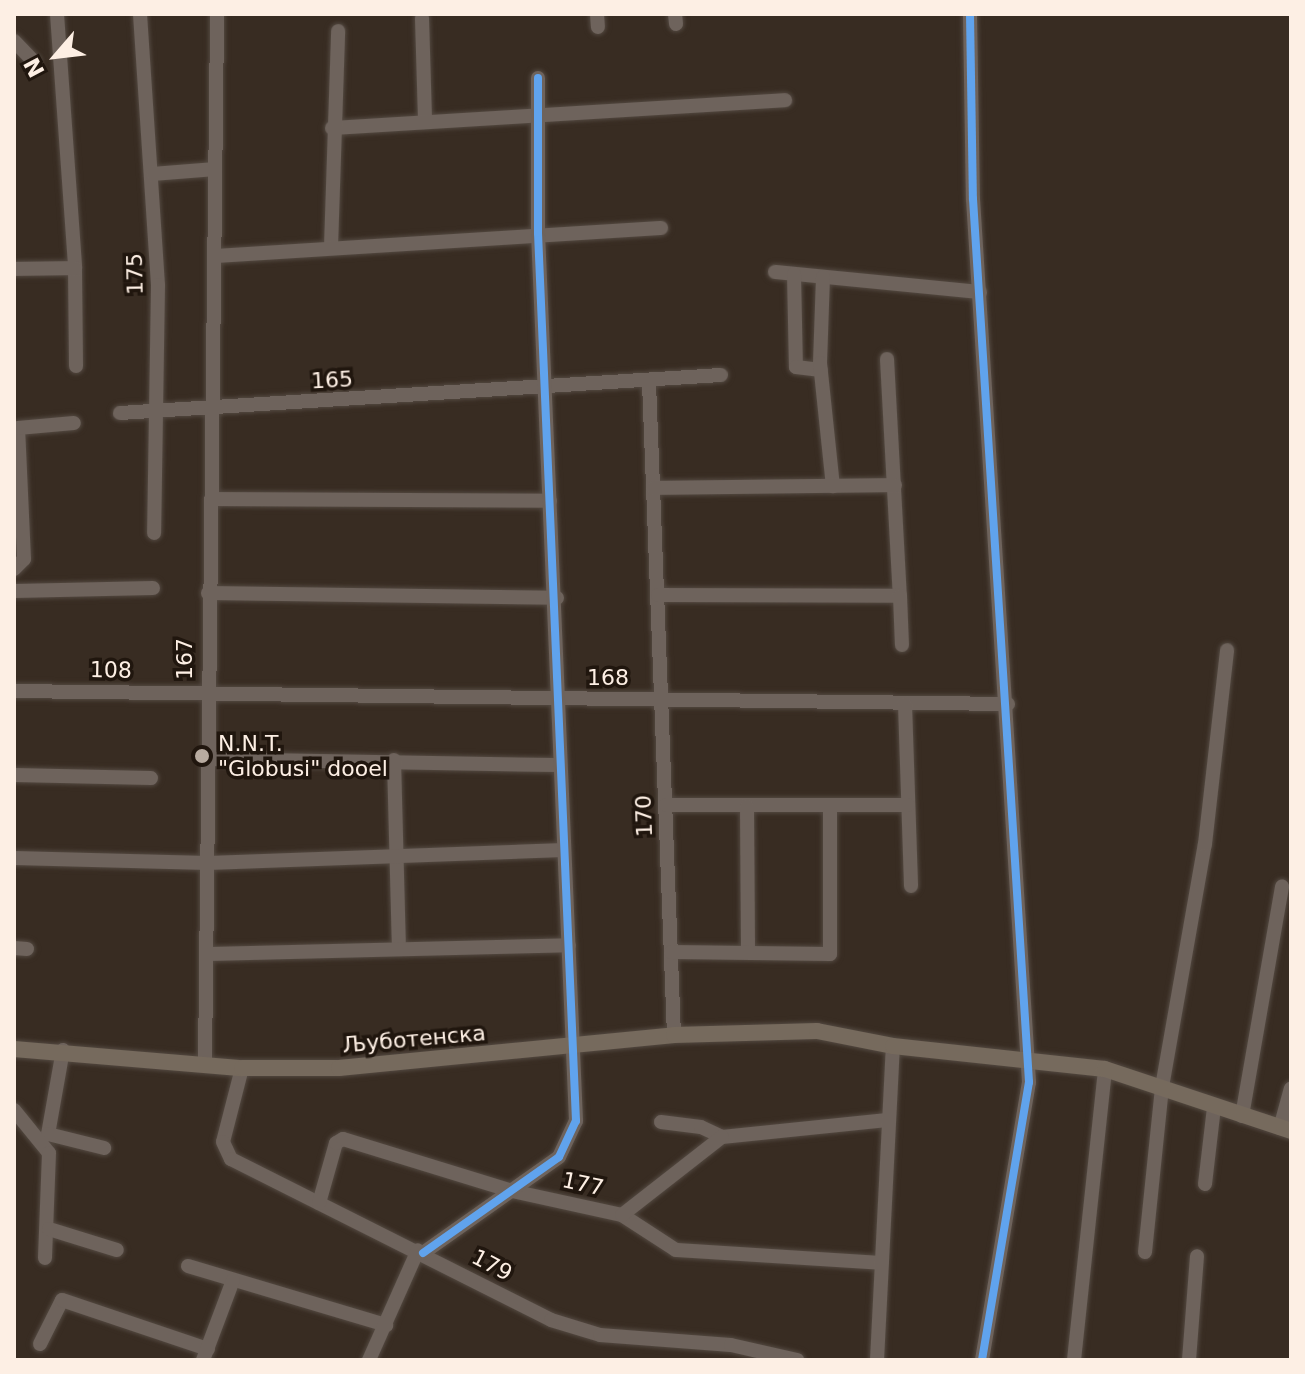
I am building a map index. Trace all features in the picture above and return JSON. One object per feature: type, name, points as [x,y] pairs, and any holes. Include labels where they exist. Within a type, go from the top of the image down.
[{"type":"main road","name":"Љуботенска","points":[[14,1049],[63,1050],[242,1068],[339,1068],[674,1035],[817,1031],[893,1046],[1027,1058],[1105,1069],[1285,1130]]},
{"type":"street","points":[[57,14],[75,268],[76,366]]},
{"type":"street","name":"175","points":[[140,14],[153,174],[154,533]]},
{"type":"street","name":"167","points":[[205,1063],[209,954],[207,693],[217,14]]},
{"type":"street","points":[[970,14],[968,94],[1008,704],[1028,1095],[982,1360]]},
{"type":"street","points":[[422,18],[425,122]]},
{"type":"street","points":[[331,247],[332,128],[338,31]]},
{"type":"street","points":[[14,41],[34,62]]},
{"type":"street","points":[[369,1360],[420,1252],[512,1191],[568,1144],[576,1121],[575,1045],[557,765],[557,598],[538,233],[538,78]]},
{"type":"street","points":[[332,128],[785,100]]},
{"type":"street","points":[[153,174],[215,169]]},
{"type":"street","points":[[215,256],[538,233],[661,228]]},
{"type":"street","points":[[14,269],[75,268]]},
{"type":"street","points":[[775,272],[980,292]]},
{"type":"street","points":[[794,274],[796,367],[821,370]]},
{"type":"street","points":[[823,277],[821,370],[833,486]]},
{"type":"street","points":[[887,359],[902,645]]},
{"type":"street","name":"165","points":[[120,413],[547,390],[721,375]]},
{"type":"street","name":"170","points":[[649,382],[674,1035]]},
{"type":"street","points":[[14,569],[24,559],[18,428],[74,423]]},
{"type":"street","points":[[653,488],[895,485]]},
{"type":"street","points":[[211,499],[550,501]]},
{"type":"street","points":[[14,591],[153,588]]},
{"type":"street","points":[[208,593],[557,598]]},
{"type":"street","points":[[658,595],[900,596]]},
{"type":"street","points":[[1145,1252],[1162,1087],[1180,1005],[1205,844],[1227,650]]},
{"type":"street","name":"108","points":[[14,691],[207,693]]},
{"type":"street","name":"168","points":[[207,693],[1008,704]]},
{"type":"street","points":[[905,704],[911,886]]},
{"type":"street","points":[[207,759],[557,765]]},
{"type":"street","points":[[394,760],[399,949]]},
{"type":"street","points":[[14,775],[151,778]]},
{"type":"street","points":[[666,805],[908,805]]},
{"type":"street","points":[[747,806],[748,952]]},
{"type":"street","points":[[671,952],[823,956],[833,950],[830,806]]},
{"type":"street","points":[[14,858],[208,863],[564,850]]},
{"type":"street","points":[[1242,1116],[1282,886]]},
{"type":"street","points":[[209,954],[569,945]]},
{"type":"street","points":[[877,1360],[893,1046]]},
{"type":"street","points":[[63,1050],[48,1134],[104,1148]]},
{"type":"street","name":"179","points":[[242,1068],[225,1152],[319,1203],[420,1252],[524,1309],[575,1328],[625,1338],[731,1345],[797,1360]]},
{"type":"street","points":[[1074,1360],[1105,1069]]},
{"type":"street","points":[[1285,1130],[1291,1088]]},
{"type":"street","points":[[1205,1184],[1214,1107]]},
{"type":"street","points":[[14,1110],[47,1145],[49,1229],[45,1258]]},
{"type":"street","points":[[661,1122],[701,1127],[722,1137],[887,1120]]},
{"type":"street","points":[[622,1215],[722,1137]]},
{"type":"street","name":"177","points":[[319,1203],[336,1143],[343,1139],[512,1191],[622,1215],[676,1250],[692,1254],[882,1263]]},
{"type":"street","points":[[49,1229],[117,1250]]},
{"type":"street","points":[[1189,1360],[1197,1256]]},
{"type":"street","points":[[188,1266],[386,1325]]},
{"type":"street","points":[[40,1344],[62,1300],[206,1355],[233,1280]]},
{"type":"cycle path","points":[[970,14],[973,199],[1029,1082],[982,1360]]},
{"type":"cycle path","points":[[423,1253],[559,1157],[576,1121],[538,233],[538,78]]},
{"type":"place","name":"N.N.T. \"Globusi\" dooel","points":[[202,756]]}]
